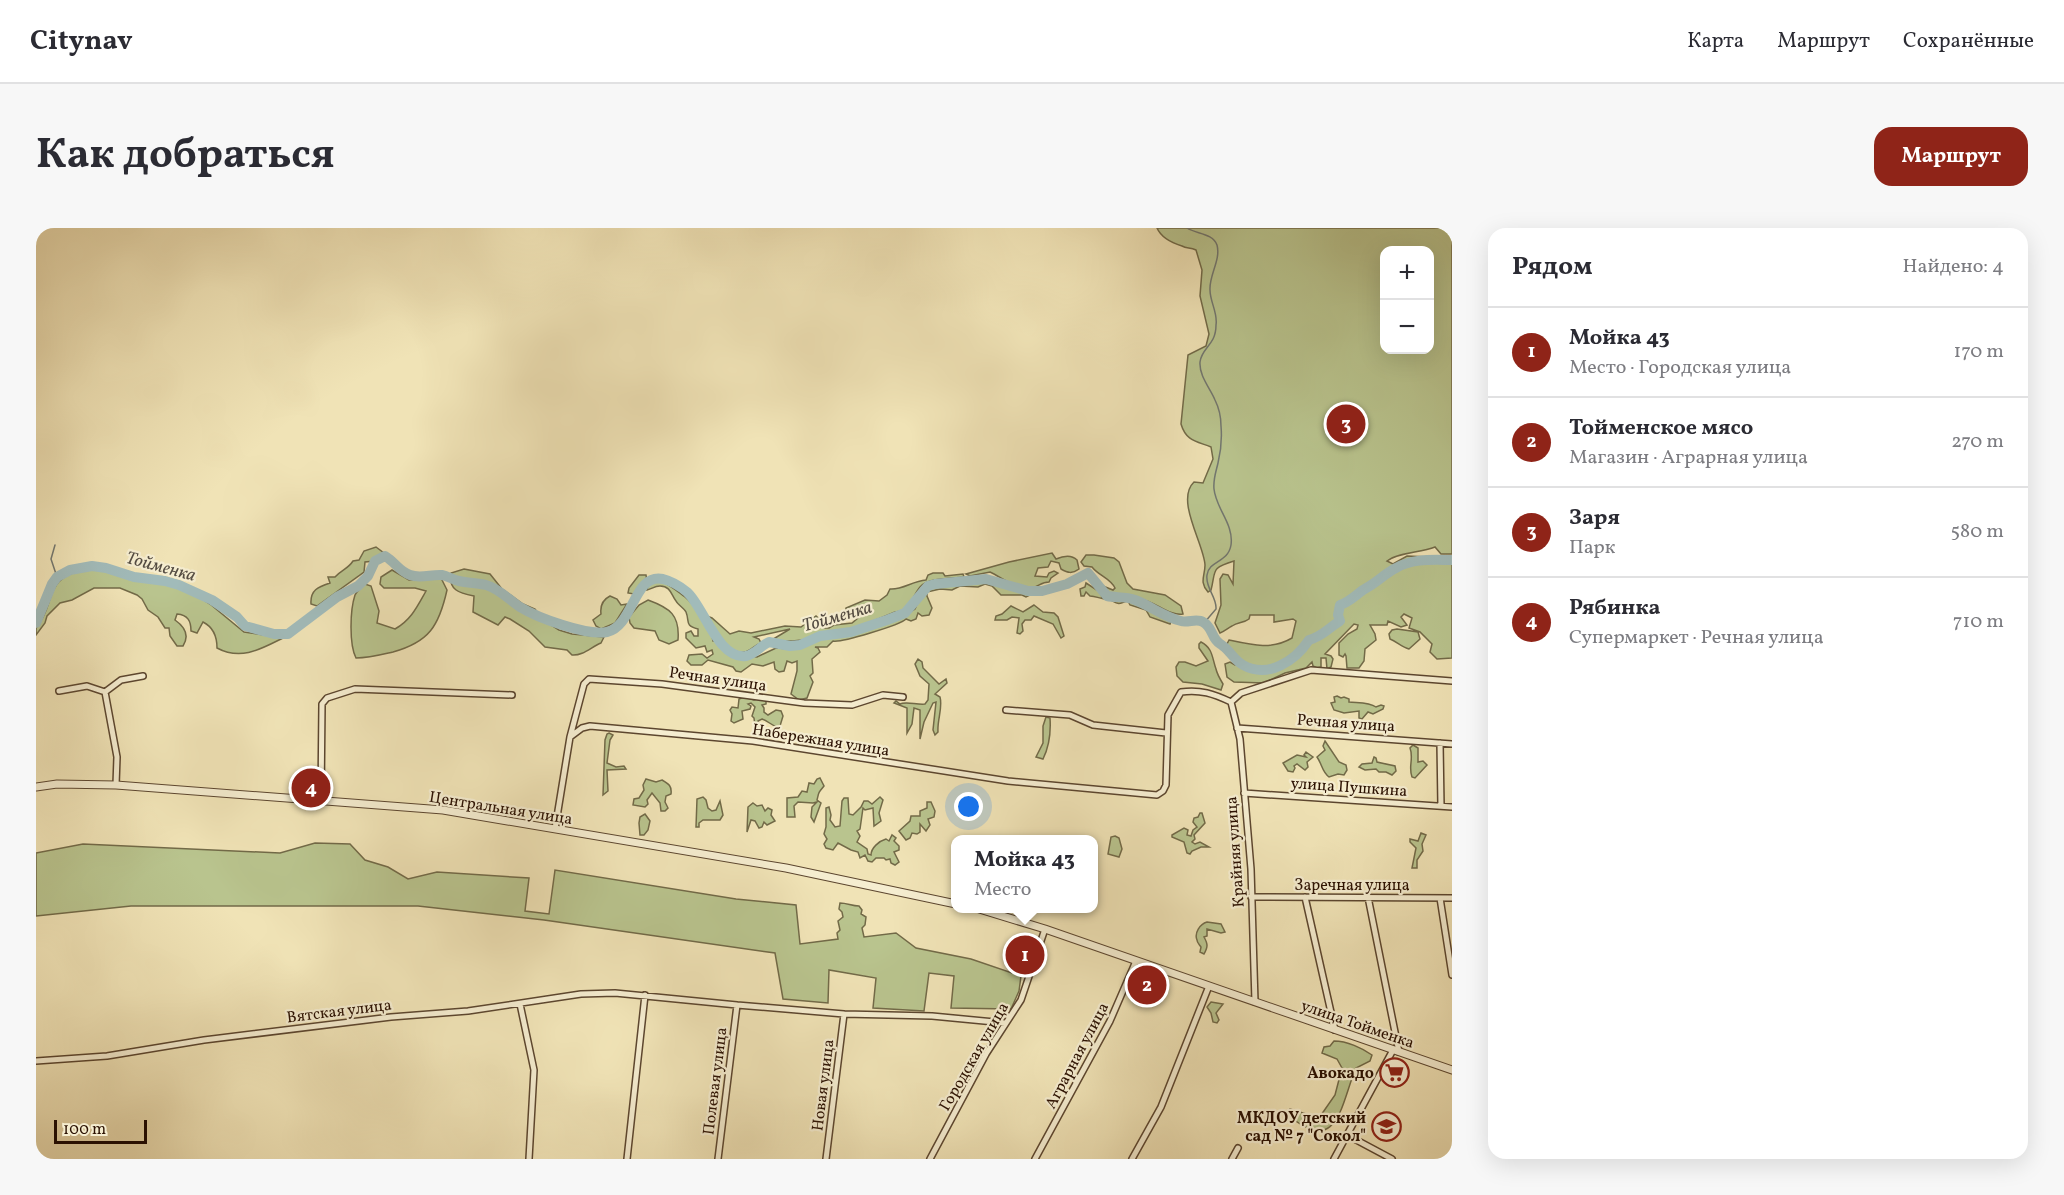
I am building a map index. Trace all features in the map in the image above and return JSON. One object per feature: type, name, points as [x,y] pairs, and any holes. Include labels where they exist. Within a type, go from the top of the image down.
[{"type":"street","points":[[1006,710],[1070,715],[1093,725],[1166,734],[1168,715],[1181,692],[1194,690],[1209,692],[1231,702],[1240,693],[1311,670],[1452,681]]},
{"type":"street","points":[[105,692],[121,680],[143,676]]},
{"type":"street","name":"Речная улица","points":[[570,737],[584,684],[589,679],[662,684],[804,703],[852,705],[883,695],[903,698]]},
{"type":"street","points":[[59,691],[87,686],[105,692]]},
{"type":"street","points":[[321,800],[322,704],[327,698],[355,689],[512,695]]},
{"type":"street","points":[[105,692],[117,758],[117,784]]},
{"type":"street","name":"Крайняя улица","points":[[1231,702],[1237,728],[1251,869],[1255,1002]]},
{"type":"street","name":"Набережная улица","points":[[570,737],[582,728],[590,726],[753,741],[1008,781],[1157,795],[1166,785],[1166,734]]},
{"type":"street","name":"Речная улица","points":[[1237,728],[1452,744]]},
{"type":"street","points":[[555,829],[570,737]]},
{"type":"street","points":[[1440,743],[1441,806]]},
{"type":"street","name":"Центральная улица","points":[[36,787],[57,784],[117,784],[443,810],[786,868],[951,903]]},
{"type":"street","name":"улица Пушкина","points":[[1244,793],[1452,807]]},
{"type":"street","name":"Заречная улица","points":[[1251,897],[1452,898]]},
{"type":"street","points":[[1305,897],[1335,1030]]},
{"type":"street","points":[[1334,1159],[1396,1051],[1368,897]]},
{"type":"street","points":[[1440,898],[1452,975]]},
{"type":"street","points":[[990,913],[1044,929],[1255,1002]]},
{"type":"street","name":"Городская улица","points":[[930,1159],[986,1054],[1021,999],[1044,929]]},
{"type":"street","name":"Аграрная улица","points":[[1035,1159],[1106,1029],[1136,961]]},
{"type":"street","points":[[1132,1159],[1161,1107],[1209,986]]},
{"type":"street","name":"Вятская улица","points":[[36,1061],[107,1056],[204,1040],[520,1004],[581,994],[645,995],[844,1014],[932,1016],[1005,1023]]},
{"type":"street","points":[[627,1159],[645,995]]},
{"type":"street","name":"улица Тойменка","points":[[1255,1002],[1452,1070]]},
{"type":"street","points":[[520,1004],[534,1070],[529,1159]]},
{"type":"street","name":"Полевая улица","points":[[718,1159],[737,1005]]},
{"type":"street","name":"Новая улица","points":[[826,1159],[844,1014]]},
{"type":"street","points":[[1347,1134],[1392,1159]]},
{"type":"street","points":[[1232,1159],[1238,1148]]},
{"type":"green space","points":[[1157,228],[1452,228],[1452,554],[1441,554],[1435,547],[1397,556],[1387,561],[1393,564],[1407,556],[1452,558],[1452,658],[1437,659],[1430,652],[1432,644],[1420,632],[1409,628],[1412,618],[1404,614],[1401,617],[1407,625],[1401,627],[1388,621],[1387,625],[1370,625],[1376,640],[1365,649],[1364,661],[1359,668],[1347,668],[1345,654],[1343,657],[1339,655],[1339,643],[1357,629],[1358,625],[1354,624],[1325,654],[1333,659],[1331,667],[1327,669],[1326,658],[1321,658],[1321,667],[1313,666],[1312,662],[1306,668],[1285,673],[1264,683],[1234,682],[1227,677],[1225,664],[1230,662],[1235,665],[1237,662],[1228,649],[1229,640],[1254,645],[1277,644],[1292,638],[1296,621],[1293,619],[1274,622],[1274,615],[1250,615],[1249,619],[1220,633],[1215,623],[1221,605],[1220,579],[1223,574],[1228,575],[1233,584],[1234,561],[1217,568],[1211,590],[1208,592],[1203,582],[1205,565],[1189,511],[1188,500],[1189,490],[1194,482],[1203,483],[1213,459],[1211,447],[1189,437],[1181,424],[1188,355],[1206,346],[1209,334],[1200,296],[1202,270],[1196,250],[1164,237]]},
{"type":"green space","points":[[376,547],[384,553],[375,561],[365,562],[364,572],[317,606],[311,604],[312,595],[316,590],[330,583],[328,577],[335,577],[353,561],[359,560],[364,551]]},
{"type":"green space","points":[[1052,553],[1056,559],[1067,556],[1075,558],[1079,569],[1068,572],[1061,569],[1059,563],[1051,561],[1048,567],[1038,568],[1035,576],[1047,577],[1054,571],[1058,573],[1049,582],[1031,588],[1014,585],[990,572],[970,576],[966,574],[1009,562]]},
{"type":"green space","points":[[1086,555],[1114,558],[1119,562],[1127,583],[1133,589],[1165,595],[1181,606],[1183,614],[1165,610],[1137,598],[1105,594],[1103,586],[1113,590],[1115,588],[1092,567],[1084,566],[1081,562]]},
{"type":"green space","points":[[87,569],[99,569],[173,586],[196,595],[210,604],[244,632],[283,638],[251,652],[226,652],[217,648],[214,633],[206,624],[203,622],[197,633],[191,631],[188,619],[177,614],[175,620],[184,628],[186,638],[183,646],[177,646],[170,636],[169,628],[165,628],[158,617],[148,610],[142,599],[120,588],[94,588],[72,600],[60,603],[47,616],[36,635],[36,628],[43,618],[56,585],[63,578]]},
{"type":"green space","points":[[464,569],[490,574],[502,589],[523,604],[535,609],[543,620],[559,630],[572,634],[604,637],[601,643],[583,653],[572,655],[567,650],[545,647],[529,631],[510,619],[505,617],[498,625],[473,612],[474,596],[459,592],[451,583],[451,573]]},
{"type":"green space","points":[[392,570],[409,580],[441,578],[447,590],[436,623],[424,637],[405,648],[370,657],[356,658],[351,636],[353,601],[355,595],[365,584],[371,586],[379,611],[377,623],[395,629],[409,617],[426,591],[415,588],[384,588],[380,584],[381,577]]},
{"type":"green space","points":[[943,573],[945,576],[963,574],[964,577],[934,580],[924,584],[903,611],[866,624],[834,634],[801,640],[770,641],[790,629],[754,637],[761,643],[744,652],[738,652],[727,646],[705,620],[704,615],[712,618],[730,634],[739,631],[751,633],[785,626],[801,627],[816,616],[825,624],[824,628],[829,628],[834,625],[852,623],[858,618],[857,615],[847,618],[846,608],[865,600],[879,601],[887,595],[890,589],[926,580],[928,575]]},
{"type":"green space","points":[[639,575],[646,575],[647,582],[641,585],[634,594],[628,593],[629,588]]},
{"type":"green space","points":[[659,580],[676,590],[701,611],[704,624],[711,631],[713,641],[720,641],[726,647],[727,653],[743,659],[748,656],[757,657],[776,648],[795,649],[824,636],[853,633],[902,617],[915,609],[922,593],[934,586],[990,581],[1002,587],[1032,594],[1026,597],[1001,595],[992,586],[985,584],[978,587],[960,586],[952,590],[940,589],[927,592],[932,608],[929,615],[922,616],[918,613],[916,619],[911,621],[906,619],[870,633],[833,641],[827,647],[815,647],[820,652],[812,659],[813,673],[810,676],[813,682],[807,698],[799,700],[791,694],[797,661],[792,663],[787,661],[784,671],[779,672],[775,669],[774,662],[763,666],[752,664],[741,672],[736,671],[733,667],[708,660],[702,665],[691,665],[687,661],[689,655],[702,654],[707,658],[713,654],[712,650],[707,652],[705,646],[696,648],[686,638],[686,633],[691,631],[694,636],[698,636],[698,629],[689,625],[686,612],[669,589],[656,586],[647,590],[651,582]]},
{"type":"green space","points":[[1086,583],[1100,592],[1102,597],[1132,600],[1168,619],[1171,621],[1170,624],[1150,617],[1146,610],[1130,605],[1128,601],[1118,603],[1090,596],[1086,592],[1084,596],[1081,596],[1080,589],[1085,587]]},
{"type":"green space","points":[[610,596],[617,599],[621,605],[627,604],[615,623],[601,629],[593,620],[601,614],[602,604]]},
{"type":"green space","points":[[648,600],[668,610],[675,618],[678,640],[669,644],[659,640],[655,631],[634,628],[630,623],[629,617],[639,605]]},
{"type":"green space","points":[[1034,605],[1043,612],[1054,613],[1058,617],[1064,636],[1061,638],[1053,624],[1034,616],[1031,620],[1025,620],[1022,624],[1023,631],[1020,634],[1017,633],[1019,618],[995,620],[996,616],[1011,606],[1023,612]]},
{"type":"green space","points":[[1392,630],[1418,632],[1420,639],[1409,649],[1406,648],[1390,639],[1389,634]]},
{"type":"green space","points":[[1201,642],[1212,654],[1217,673],[1223,684],[1221,690],[1202,684],[1183,682],[1177,676],[1176,667],[1179,662],[1196,666],[1208,661],[1199,648]]},
{"type":"green space","points":[[918,659],[922,662],[923,668],[939,684],[946,679],[947,683],[935,694],[940,697],[941,701],[938,732],[935,735],[933,730],[936,702],[933,703],[924,722],[920,739],[920,710],[914,708],[912,724],[907,733],[907,708],[894,703],[896,701],[900,704],[925,704],[928,700],[929,684],[920,676],[915,664]]},
{"type":"green space","points":[[744,697],[754,700],[761,698],[766,701],[766,704],[762,705],[764,712],[768,715],[776,710],[781,711],[783,716],[780,726],[777,727],[762,719],[758,721],[761,732],[759,736],[756,735],[752,716],[755,707],[751,703],[748,704],[751,706],[750,709],[742,711],[743,719],[734,723],[731,721],[730,710],[732,707],[738,708],[739,699]]},
{"type":"green space","points":[[1334,697],[1349,699],[1349,702],[1367,703],[1376,707],[1384,706],[1383,709],[1373,714],[1368,712],[1362,719],[1359,718],[1359,711],[1344,713],[1334,710],[1331,703],[1335,702]]},
{"type":"green space","points":[[1046,717],[1050,718],[1050,734],[1043,759],[1036,757],[1043,743],[1043,726]]},
{"type":"green space","points":[[609,733],[613,735],[610,740],[607,763],[616,767],[624,766],[626,769],[607,770],[608,791],[603,795],[605,740]]},
{"type":"green space","points":[[1325,741],[1339,762],[1346,765],[1347,770],[1344,775],[1329,777],[1323,770],[1317,757],[1325,750],[1323,746]]},
{"type":"green space","points":[[1413,745],[1418,748],[1418,762],[1423,761],[1427,765],[1415,778],[1412,777],[1411,770],[1410,748]]},
{"type":"green space","points":[[1306,752],[1313,757],[1307,762],[1308,767],[1305,770],[1297,764],[1293,772],[1288,771],[1283,763],[1297,755],[1306,757],[1304,755]]},
{"type":"green space","points":[[1374,757],[1377,762],[1395,766],[1396,771],[1392,775],[1376,769],[1365,770],[1359,767],[1362,764],[1372,763]]},
{"type":"green space","points":[[820,778],[824,786],[817,800],[821,803],[814,822],[811,817],[812,807],[817,802],[798,802],[794,806],[795,817],[787,817],[787,798],[798,797],[802,791],[807,792],[809,783],[814,784]]},
{"type":"green space","points":[[646,779],[656,782],[662,780],[670,786],[671,794],[666,796],[665,802],[668,808],[665,811],[661,811],[660,803],[652,793],[645,807],[633,805],[634,799],[639,798],[644,790],[643,785]]},
{"type":"green space","points":[[703,797],[712,811],[716,810],[720,801],[723,815],[720,820],[703,820],[699,823],[699,827],[696,827],[697,799]]},
{"type":"green space","points":[[880,797],[883,800],[879,813],[881,821],[874,826],[873,808],[865,810],[863,808],[860,829],[857,831],[860,836],[857,842],[871,855],[876,845],[886,839],[889,841],[892,835],[899,846],[899,850],[894,852],[899,862],[895,865],[890,859],[884,858],[868,861],[865,855],[860,858],[858,852],[838,843],[833,850],[826,848],[824,844],[827,839],[824,834],[826,808],[829,807],[830,820],[835,827],[840,826],[844,798],[848,798],[849,814],[853,815],[864,801],[872,804]]},
{"type":"green space","points":[[927,802],[931,802],[935,811],[934,817],[928,819],[930,825],[926,831],[920,824],[920,832],[912,833],[906,840],[899,831],[910,821],[911,816],[920,816],[920,811],[927,808]]},
{"type":"green space","points":[[753,803],[757,806],[762,805],[765,811],[768,808],[772,810],[771,815],[775,821],[767,825],[764,822],[759,828],[755,821],[751,820],[747,832],[748,807]]},
{"type":"green space","points":[[1200,813],[1205,823],[1194,835],[1195,839],[1192,842],[1195,844],[1200,842],[1209,847],[1201,847],[1190,854],[1187,853],[1184,842],[1172,835],[1184,828],[1188,830],[1187,835],[1191,836],[1197,827],[1193,822],[1194,818]]},
{"type":"green space","points":[[645,814],[650,821],[648,830],[644,835],[640,835],[640,817]]},
{"type":"green space","points":[[1421,833],[1426,835],[1422,844],[1423,851],[1417,860],[1417,868],[1412,868],[1416,848],[1410,839],[1418,841]]},
{"type":"green space","points":[[1111,837],[1119,838],[1122,849],[1119,857],[1108,854]]},
{"type":"green space","points":[[315,843],[350,844],[365,860],[388,867],[408,879],[437,872],[529,878],[525,911],[549,914],[555,870],[736,899],[796,905],[800,944],[838,939],[837,933],[840,930],[838,921],[843,917],[839,909],[840,903],[859,906],[862,910],[861,914],[866,917],[862,928],[864,937],[896,933],[916,948],[971,959],[1021,976],[1019,991],[1011,1009],[951,1008],[954,976],[929,973],[924,1011],[873,1008],[876,978],[829,970],[828,1003],[783,999],[775,953],[544,920],[418,906],[131,906],[36,916],[36,853],[83,844],[280,853]]},
{"type":"green space","points":[[1207,922],[1221,924],[1225,932],[1207,929],[1207,936],[1204,937],[1207,946],[1204,954],[1200,952],[1201,947],[1196,935],[1200,927]]},
{"type":"green space","points":[[1211,1002],[1223,1004],[1216,1013],[1219,1020],[1217,1023],[1213,1022],[1207,1007]]},
{"type":"green space","points":[[1334,1041],[1354,1045],[1372,1055],[1370,1061],[1356,1068],[1336,1120],[1328,1128],[1318,1131],[1305,1127],[1288,1115],[1290,1109],[1319,1118],[1335,1095],[1342,1068],[1337,1059],[1322,1053],[1324,1047],[1330,1046]]},
{"type":"waterway","points":[[1187,228],[1212,238],[1218,251],[1210,290],[1216,316],[1216,330],[1202,355],[1200,367],[1220,416],[1221,444],[1214,489],[1231,537],[1229,551],[1208,570],[1207,580],[1216,609],[1204,623]]},
{"type":"waterway","points":[[55,545],[51,559],[57,577]]},
{"type":"waterway","name":"Тойменка","points":[[36,623],[57,577],[70,570],[92,566],[179,585],[212,600],[237,617],[245,626],[274,634],[288,634],[337,597],[358,586],[368,576],[375,561],[385,556],[410,575],[418,577],[442,575],[459,581],[486,585],[538,616],[575,629],[598,633],[616,628],[645,584],[653,579],[663,579],[687,592],[727,650],[736,655],[746,656],[753,654],[769,642],[790,646],[800,645],[820,636],[851,632],[887,620],[905,613],[928,586],[935,584],[986,579],[1028,591],[1042,591],[1067,584],[1088,573],[1107,596],[1135,600],[1181,621],[1203,622],[1208,626],[1214,638],[1240,663],[1252,669],[1262,670],[1271,669],[1289,661],[1309,640],[1340,621],[1338,615],[1340,605],[1392,570],[1416,561],[1452,560]]},
{"type":"place","name":"Заря","points":[[1346,424]]},
{"type":"place","name":"Рябинка","points":[[311,788]]},
{"type":"place","name":"Мойка 43","points":[[1025,955]]},
{"type":"place","name":"Тойменское мясо","points":[[1147,985]]},
{"type":"place","name":"Авокадо","points":[[1395,1072]]},
{"type":"place","name":"МКДОУ детский сад № 7 \"Сокол\"","points":[[1387,1126]]}]
